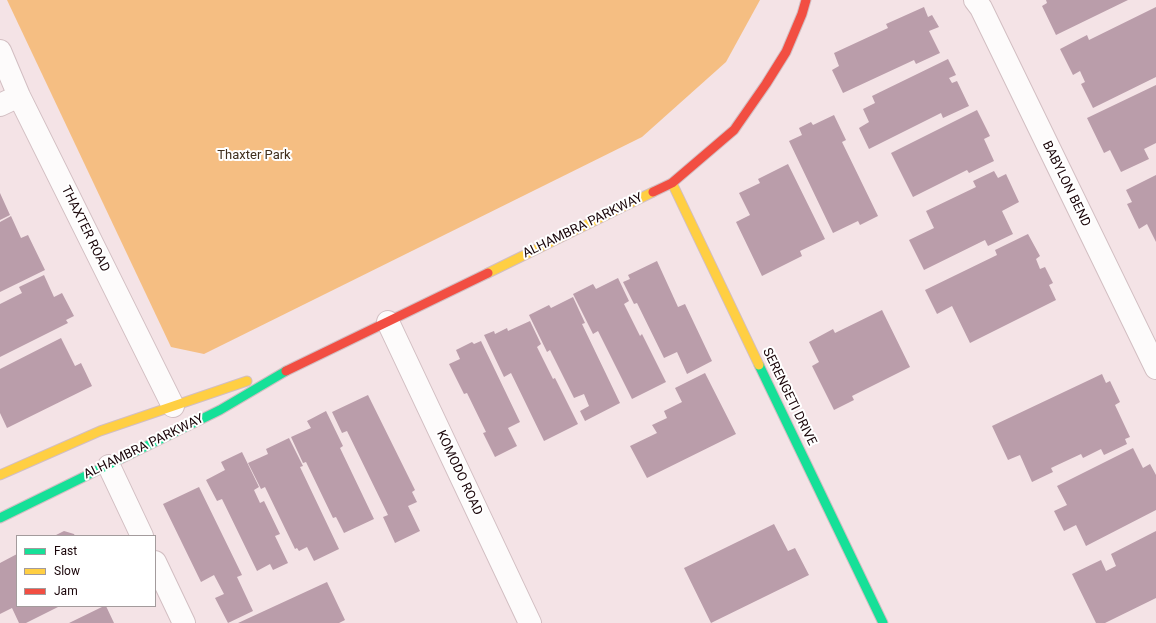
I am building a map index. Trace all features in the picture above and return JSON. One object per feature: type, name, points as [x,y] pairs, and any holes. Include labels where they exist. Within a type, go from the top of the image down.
[{"type":"street","name":"ALHAMBRA PARKWAY","points":[[0,518],[109,466],[220,410],[286,370],[388,322],[672,183],[734,130],[786,52],[802,14],[806,0]]},
{"type":"street","name":"BABYLON BEND","points":[[975,0],[981,8],[1156,368]]},
{"type":"street","name":"THAXTER ROAD","points":[[0,51],[10,100],[173,406]]},
{"type":"street","name":"SERENGETI DRIVE","points":[[672,183],[883,623]]},
{"type":"street","name":"KOMODO ROAD","points":[[388,322],[530,623]]},
{"type":"street","name":"ALHAMBRA PARKWAY","points":[[0,475],[100,431],[247,381],[286,370]]},
{"type":"street","points":[[109,466],[142,535]]},
{"type":"street","points":[[156,564],[184,623]]},
{"type":"green space","name":"Thaxter Park","points":[[7,0],[760,0],[726,62],[642,137],[204,354],[171,347]]},
{"type":"building","points":[[1046,0],[1128,0],[1056,35],[1042,6],[1047,3]]},
{"type":"building","points":[[924,7],[928,17],[932,15],[939,27],[929,31],[940,53],[916,64],[914,60],[843,93],[832,70],[839,66],[834,53],[888,28],[886,24]]},
{"type":"building","points":[[1156,7],[1156,77],[1093,108],[1081,84],[1085,82],[1080,71],[1073,75],[1060,49],[1087,35],[1089,40]]},
{"type":"building","points":[[948,59],[956,75],[949,78],[952,83],[957,81],[969,106],[943,118],[941,113],[869,149],[859,128],[869,122],[863,109],[875,103],[872,96]]},
{"type":"building","points":[[1156,85],[1156,143],[1144,149],[1149,159],[1121,172],[1110,150],[1104,153],[1087,118]]},
{"type":"building","points":[[977,110],[990,136],[984,139],[994,161],[969,173],[967,170],[913,197],[891,153]]},
{"type":"building","points":[[834,115],[846,140],[842,142],[878,216],[860,225],[858,221],[833,233],[789,141],[802,135],[799,128],[811,122],[813,125]]},
{"type":"building","points":[[788,164],[825,239],[800,251],[802,256],[762,276],[736,222],[750,215],[739,193],[760,183],[758,179]]},
{"type":"building","points":[[994,171],[998,178],[1006,174],[1019,202],[1002,211],[1013,234],[988,246],[985,240],[924,270],[909,240],[934,228],[926,211],[976,187],[973,181]]},
{"type":"building","points":[[1156,175],[1156,242],[1147,224],[1139,229],[1127,204],[1132,202],[1126,190]]},
{"type":"building","points":[[0,193],[10,215],[0,220]]},
{"type":"building","points":[[11,216],[21,238],[28,235],[45,270],[0,292],[0,222]]},
{"type":"building","points":[[1028,234],[1040,256],[1036,259],[1040,269],[1045,267],[1053,283],[1049,285],[1056,300],[970,343],[952,306],[937,314],[925,290],[997,255],[995,250]]},
{"type":"building","points":[[657,261],[678,307],[685,304],[712,361],[687,374],[677,352],[664,358],[637,303],[634,304],[623,282],[630,279],[628,275]]},
{"type":"building","points":[[44,275],[54,297],[62,293],[74,316],[66,320],[68,323],[0,357],[0,304],[22,293],[19,287]]},
{"type":"building","points":[[618,278],[629,301],[624,304],[640,336],[642,334],[666,382],[632,399],[598,331],[593,334],[573,294],[593,284],[596,289]]},
{"type":"building","points":[[573,297],[585,323],[582,324],[620,403],[585,421],[580,411],[589,406],[584,394],[574,398],[550,350],[547,352],[529,315],[549,305],[551,308]]},
{"type":"building","points":[[882,310],[910,367],[852,396],[854,400],[834,410],[812,366],[819,362],[809,342],[833,329],[835,333]]},
{"type":"building","points":[[530,321],[541,344],[537,347],[553,379],[555,378],[578,424],[544,441],[511,373],[504,377],[484,335],[494,331],[495,334],[507,328],[508,331]]},
{"type":"building","points":[[61,338],[75,366],[81,363],[92,386],[7,428],[0,413],[0,369]]},
{"type":"building","points":[[481,341],[520,422],[508,428],[517,446],[495,457],[483,433],[486,432],[467,393],[464,394],[449,364],[460,359],[456,350],[472,342],[474,344]]},
{"type":"building","points":[[705,373],[736,434],[647,478],[630,446],[657,433],[652,425],[667,418],[664,411],[682,402],[675,388]]},
{"type":"building","points":[[1102,374],[1106,383],[1110,381],[1120,402],[1115,405],[1130,437],[1125,439],[1127,444],[1104,455],[1101,449],[1083,458],[1081,454],[1051,468],[1053,472],[1032,482],[1020,455],[1008,460],[992,426]]},
{"type":"building","points":[[368,395],[415,490],[412,492],[417,502],[408,506],[420,531],[395,543],[383,517],[388,515],[347,431],[342,433],[332,412]]},
{"type":"building","points":[[326,411],[343,446],[340,448],[374,519],[344,533],[336,517],[333,518],[306,462],[303,463],[291,437],[311,428],[307,421]]},
{"type":"building","points":[[289,438],[303,466],[300,467],[339,549],[314,561],[307,547],[299,551],[297,548],[295,549],[265,487],[261,489],[248,463],[268,454],[266,449]]},
{"type":"building","points":[[1133,448],[1143,468],[1150,464],[1156,475],[1156,510],[1086,546],[1076,525],[1064,531],[1054,511],[1067,505],[1057,486]]},
{"type":"building","points":[[242,452],[259,487],[254,490],[260,503],[264,501],[280,534],[275,536],[288,563],[273,570],[270,564],[257,571],[222,499],[217,501],[206,480],[225,470],[221,462]]},
{"type":"building","points":[[199,487],[242,575],[237,577],[253,611],[228,623],[215,598],[224,594],[214,575],[201,582],[163,504]]},
{"type":"building","points":[[774,524],[788,551],[795,548],[809,575],[711,623],[684,568]]},
{"type":"building","points":[[64,531],[74,535],[56,535]]},
{"type":"building","points":[[1156,531],[1156,598],[1105,623],[1096,623],[1072,574],[1101,560],[1106,571],[1116,566],[1111,554]]},
{"type":"building","points":[[16,555],[16,607],[58,607],[26,623],[19,623],[12,608],[0,614],[0,563]]},
{"type":"building","points":[[327,582],[345,620],[339,623],[238,623]]},
{"type":"building","points":[[102,607],[106,607],[114,623],[69,623]]},
{"type":"traffic: fast","points":[[759,365],[883,623]]},
{"type":"traffic: fast","points":[[0,518],[220,410],[286,371]]},
{"type":"traffic: slow","points":[[672,183],[759,365]]},
{"type":"traffic: slow","points":[[488,273],[653,192]]},
{"type":"traffic: slow","points":[[0,475],[100,431],[247,381]]},
{"type":"traffic: jam","points":[[653,192],[672,183],[734,130],[786,52],[802,14],[806,0]]},
{"type":"traffic: jam","points":[[286,371],[488,273]]}]
